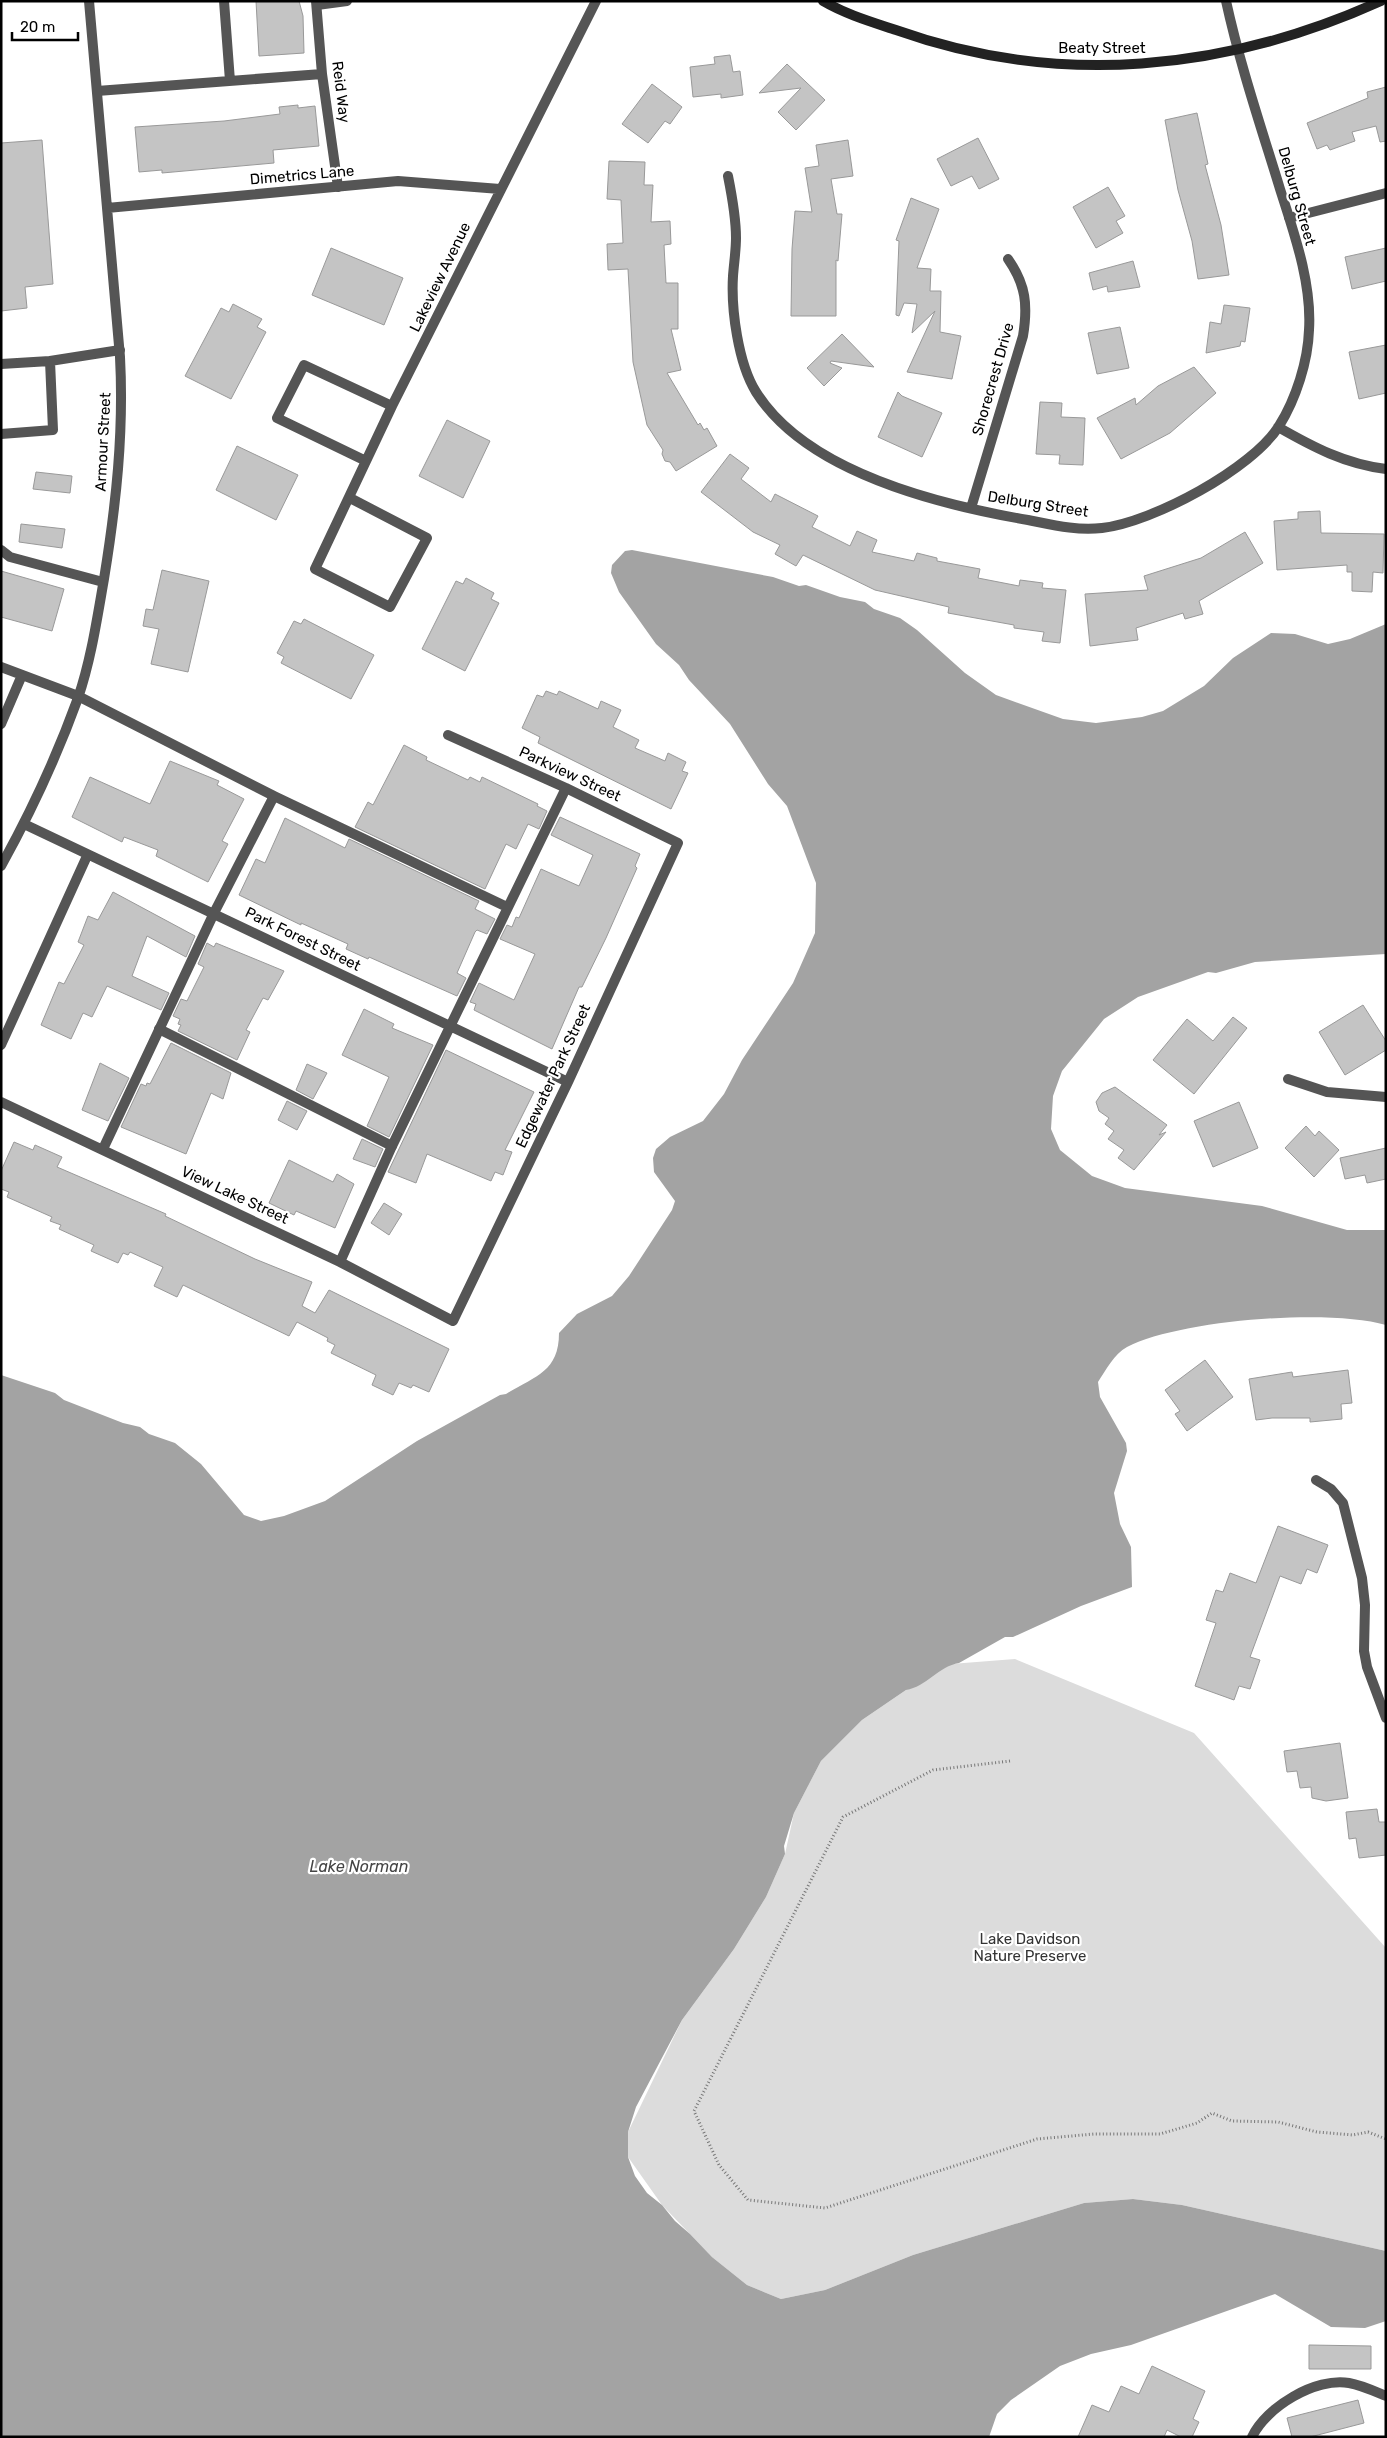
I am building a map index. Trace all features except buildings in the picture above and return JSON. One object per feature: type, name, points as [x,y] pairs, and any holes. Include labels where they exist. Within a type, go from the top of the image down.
[{"type":"street","name":"Armour Street","points":[[1,866],[24,824],[78,696],[97,621],[104,582],[120,454],[123,406],[120,350],[89,1]]},
{"type":"street","points":[[224,1],[230,81]]},
{"type":"street","points":[[317,3],[347,1]]},
{"type":"street","name":"Lakeview Avenue","points":[[350,498],[427,538],[390,607],[315,568],[350,498],[392,406],[596,1]]},
{"type":"street","name":"Beaty Street","points":[[823,1],[931,43],[992,57],[1026,61],[1118,65],[1178,61],[1238,51],[1287,37],[1381,1]]},
{"type":"street","name":"Delburg Street","points":[[728,176],[735,216],[736,241],[733,279],[735,319],[747,372],[754,388],[766,406],[788,431],[859,472],[922,498],[1000,516],[1079,529],[1104,528],[1127,522],[1183,499],[1211,484],[1263,444],[1278,428],[1291,404],[1305,359],[1310,331],[1309,305],[1304,277],[1289,218],[1238,51],[1226,1]]},
{"type":"street","name":"Reid Way","points":[[317,3],[322,74],[338,187]]},
{"type":"street","points":[[97,91],[322,74]]},
{"type":"street","name":"Dimetrics Lane","points":[[107,208],[398,181],[500,189]]},
{"type":"street","points":[[1289,218],[1386,193]]},
{"type":"street","name":"Shorecrest Drive","points":[[971,508],[1023,336],[1027,313],[1018,274],[1008,259]]},
{"type":"street","points":[[1,364],[50,361],[120,350]]},
{"type":"street","points":[[1,434],[53,430],[50,361]]},
{"type":"street","points":[[366,461],[278,418],[304,365],[392,406]]},
{"type":"street","points":[[1278,428],[1324,453],[1349,462],[1386,468]]},
{"type":"street","points":[[1,550],[10,557],[104,582]]},
{"type":"street","points":[[1,667],[78,696],[274,796],[507,907]]},
{"type":"street","points":[[1,724],[22,675]]},
{"type":"street","name":"Parkview Street","points":[[448,735],[566,788],[678,843]]},
{"type":"street","points":[[340,1262],[449,1026],[566,788]]},
{"type":"street","points":[[102,1149],[214,913],[274,796]]},
{"type":"street","name":"Park Forest Street","points":[[24,824],[87,856],[214,913],[568,1082]]},
{"type":"street","name":"Edgewater Park Street","points":[[453,1321],[568,1082],[678,843]]},
{"type":"street","points":[[1,1045],[87,856]]},
{"type":"street","points":[[159,1029],[392,1146]]},
{"type":"street","points":[[1288,1079],[1328,1092],[1386,1097]]},
{"type":"street","name":"View Lake Street","points":[[1,1102],[340,1262],[453,1321]]},
{"type":"street","points":[[1316,1480],[1331,1489],[1343,1502],[1362,1578],[1365,1605],[1364,1651],[1366,1667],[1381,1690],[1386,1718]]},
{"type":"street","points":[[1252,2437],[1263,2420],[1280,2404],[1313,2388],[1335,2382],[1349,2383],[1386,2396]]},
{"type":"path","points":[[1010,1761],[933,1770],[843,1817],[694,2111],[719,2165],[748,2200],[825,2208],[1038,2139],[1094,2134],[1160,2134],[1197,2123],[1212,2113],[1232,2121],[1278,2122],[1317,2132],[1353,2136],[1368,2132],[1386,2139]]},
{"type":"green space","name":"Lake Davidson Nature Preserve","points":[[1015,1659],[1194,1733],[1386,1948],[1386,2251],[1182,2205],[1133,2199],[1084,2203],[913,2255],[825,2290],[781,2299],[747,2285],[712,2257],[662,2205],[628,2157],[628,2132],[682,2020],[734,1949],[766,1897],[785,1854],[794,1813],[821,1761],[862,1720],[906,1690],[951,1664]]},
{"type":"water","name":"Lake Norman","points":[[632,550],[773,577],[799,586],[806,585],[840,597],[865,602],[874,609],[900,618],[917,630],[965,673],[996,695],[1063,719],[1096,723],[1142,717],[1163,711],[1204,686],[1233,658],[1271,633],[1295,634],[1328,644],[1350,639],[1386,624],[1386,954],[1255,962],[1216,973],[1208,972],[1138,997],[1104,1019],[1062,1071],[1053,1096],[1051,1129],[1060,1150],[1092,1176],[1125,1188],[1262,1206],[1347,1230],[1386,1230],[1386,1325],[1329,1317],[1293,1317],[1217,1324],[1181,1330],[1151,1338],[1127,1347],[1114,1358],[1098,1382],[1100,1397],[1126,1443],[1127,1451],[1114,1493],[1120,1524],[1131,1547],[1132,1587],[1081,1606],[1013,1637],[1005,1637],[959,1663],[945,1668],[920,1685],[906,1690],[862,1720],[821,1761],[794,1813],[784,1846],[785,1854],[766,1897],[734,1949],[682,2020],[636,2107],[628,2132],[628,2157],[635,2176],[647,2193],[662,2205],[675,2221],[712,2257],[747,2285],[781,2299],[825,2290],[913,2255],[1084,2203],[1133,2199],[1182,2205],[1386,2251],[1386,2321],[1365,2328],[1331,2327],[1275,2294],[1131,2345],[1091,2354],[1060,2366],[1011,2400],[997,2414],[989,2437],[1,2437],[1,1375],[55,1393],[64,1400],[123,1423],[140,1427],[149,1434],[175,1443],[201,1464],[244,1515],[261,1521],[284,1516],[325,1501],[417,1441],[536,1377],[550,1365],[555,1356],[559,1333],[577,1314],[612,1296],[629,1276],[672,1210],[675,1201],[654,1172],[653,1158],[656,1149],[670,1137],[703,1121],[724,1094],[742,1060],[793,983],[815,933],[816,883],[787,806],[768,784],[730,724],[689,680],[679,665],[656,644],[619,592],[611,573],[612,565],[625,551]]}]
